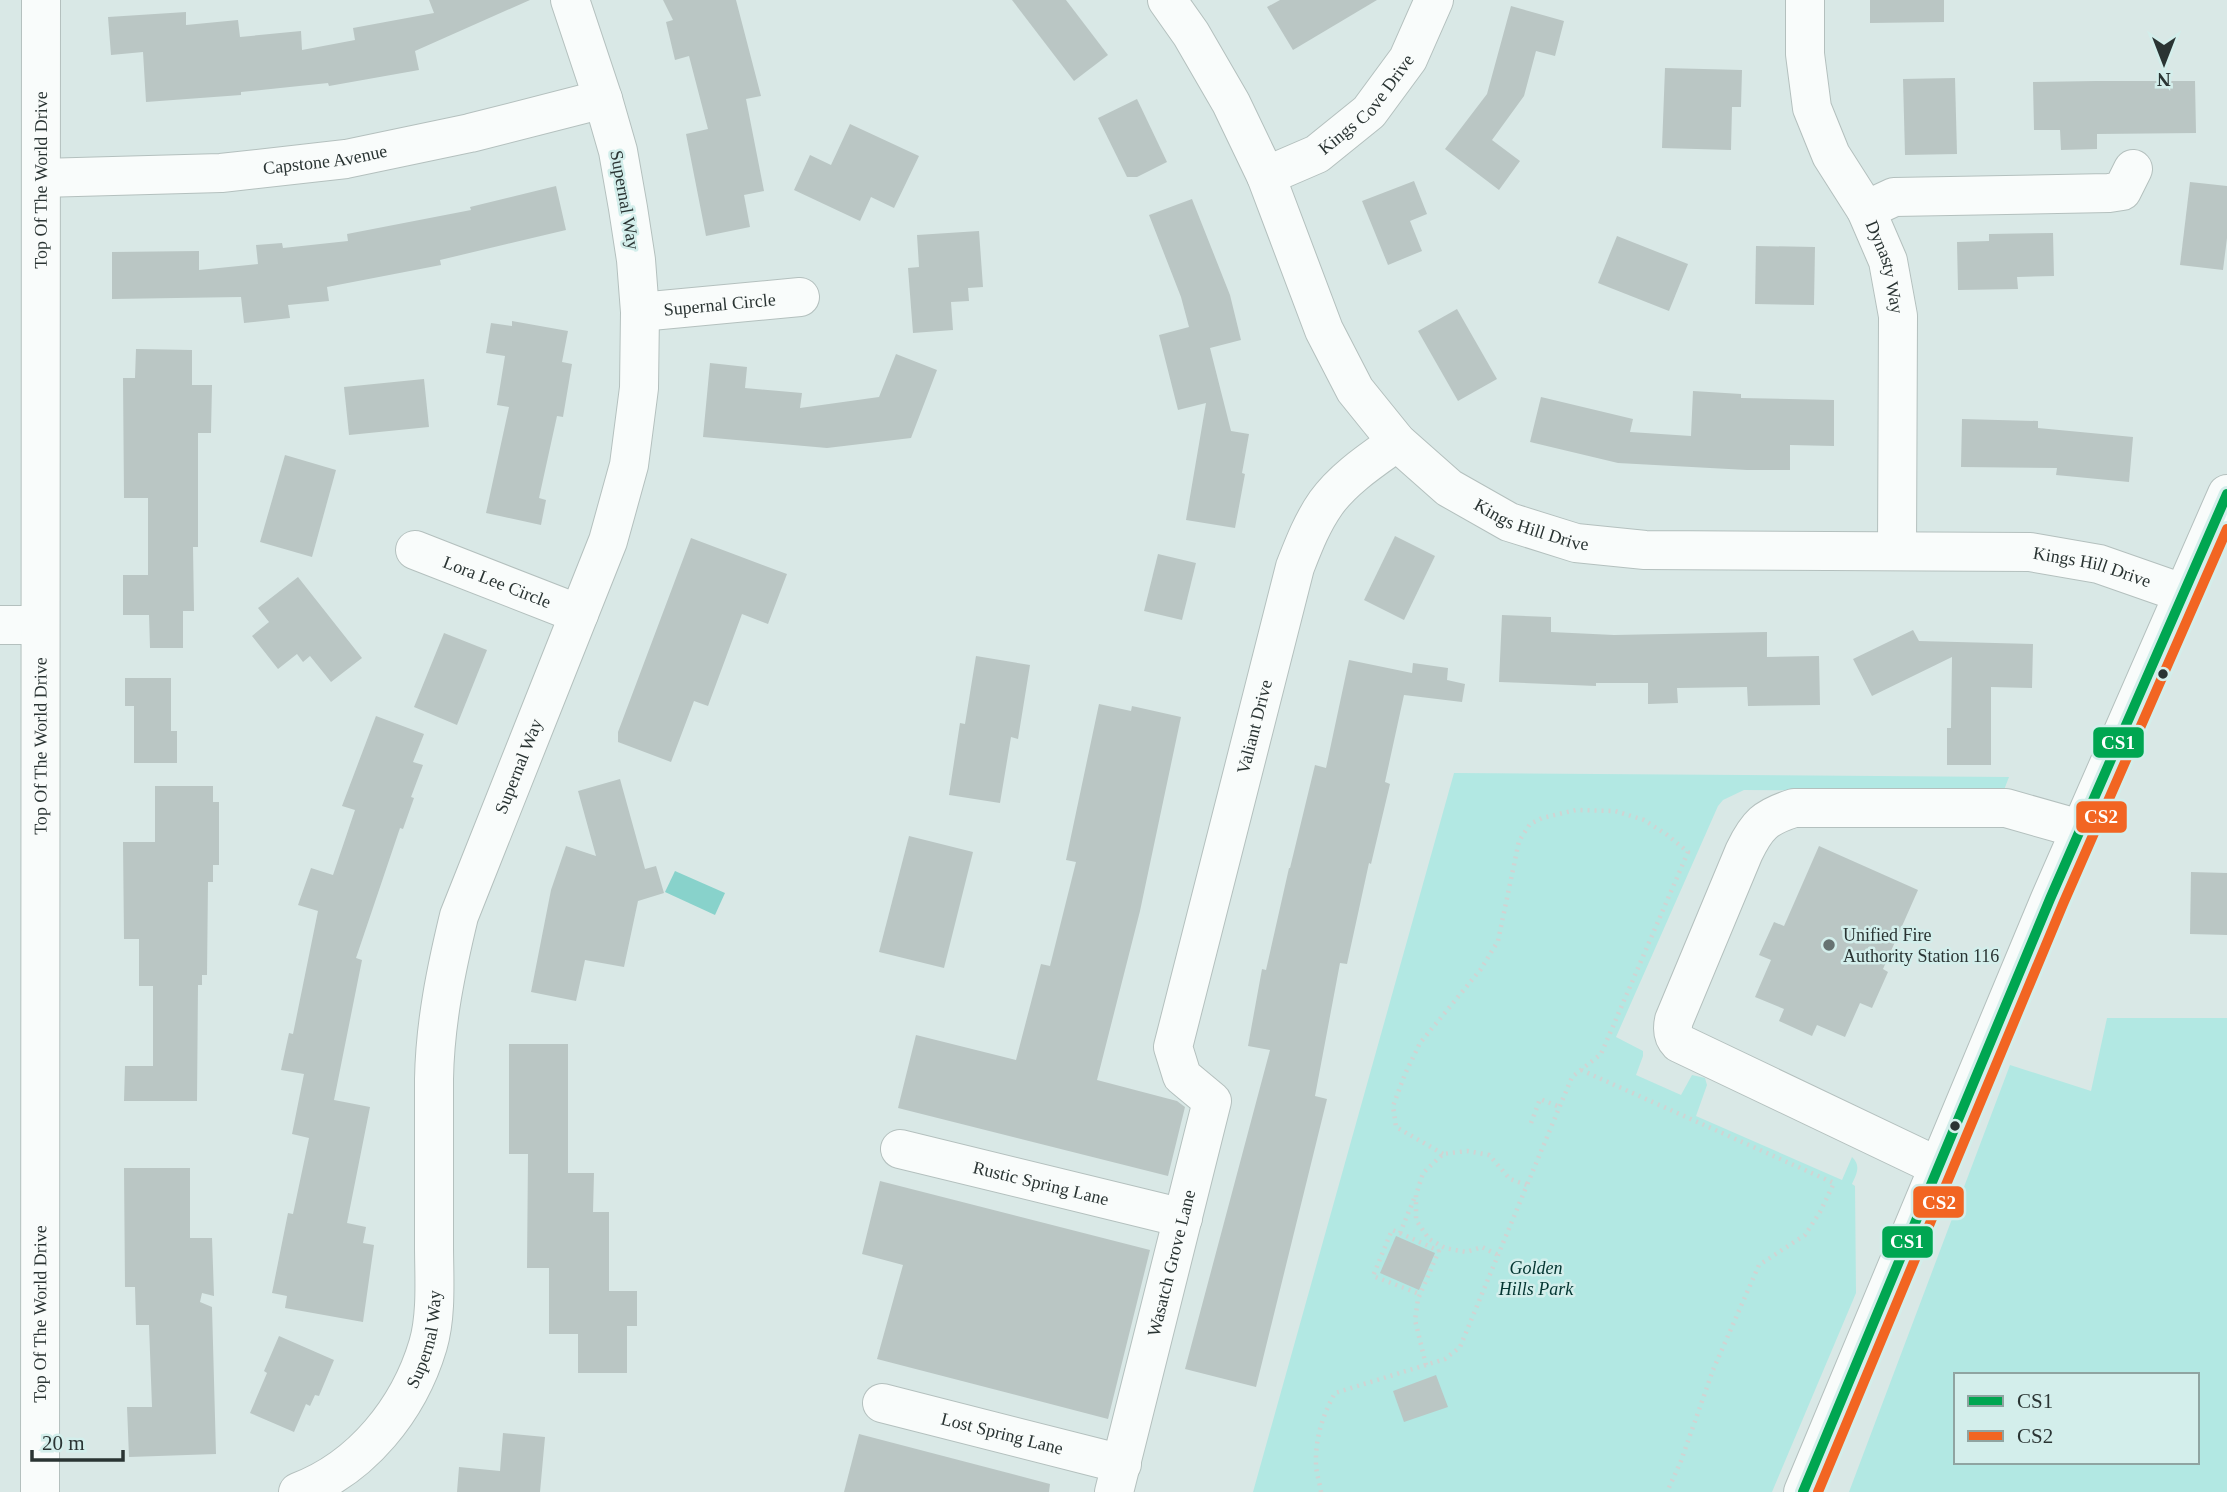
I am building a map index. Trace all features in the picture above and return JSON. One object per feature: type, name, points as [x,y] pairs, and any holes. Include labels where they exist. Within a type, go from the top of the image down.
[{"type":"street","name":"Top Of The World Drive","points":[[40,1492],[41,0]]},
{"type":"street","name":"Supernal Way","points":[[298,1492],[316,1485],[361,1454],[392,1419],[414,1383],[429,1343],[434,1302],[434,1077],[437,1024],[446,969],[459,916],[608,541],[629,465],[639,388],[640,312],[636,260],[618,151],[570,0]]},
{"type":"street","name":"Kings Hill Drive","points":[[1167,0],[1191,34],[1231,103],[1266,176],[1324,330],[1356,390],[1397,442],[1449,488],[1509,522],[1576,542],[1645,550],[2030,552],[2099,564],[2182,593]]},
{"type":"street","name":"Kings Cove Drive","points":[[1266,176],[1317,154],[1369,112],[1408,59],[1434,0]]},
{"type":"street","name":"Dynasty Way","points":[[1805,0],[1805,54],[1812,108],[1831,155],[1866,210],[1888,261],[1898,316],[1897,551]]},
{"type":"street","name":"Capstone Avenue","points":[[41,178],[221,173],[346,159],[470,133],[603,99]]},
{"type":"street","points":[[1866,210],[1894,197],[2109,193],[2122,191],[2133,169]]},
{"type":"street","name":"Supernal Circle","points":[[640,312],[800,297]]},
{"type":"street","name":"Valiant Drive","points":[[1173,1047],[1263,689],[1307,534],[1327,502],[1359,470],[1397,442]]},
{"type":"street","points":[[1803,1492],[2080,829],[2182,593],[2224,506]]},
{"type":"street","name":"Lora Lee Circle","points":[[415,550],[579,614]]},
{"type":"street","points":[[0,625],[39,625]]},
{"type":"street","points":[[1939,1167],[1675,1039],[1674,1020],[1739,864],[1751,837],[1762,822],[1794,808],[2006,808],[2080,829]]},
{"type":"street","name":"Wasatch Grove Lane","points":[[1118,1478],[1212,1101],[1182,1076],[1173,1047]]},
{"type":"street","name":"Rustic Spring Lane","points":[[900,1149],[1183,1218]]},
{"type":"street","name":"Lost Spring Lane","points":[[882,1403],[1118,1478]]},
{"type":"path","points":[[1321,1492],[1316,1464],[1319,1435],[1324,1414],[1335,1393],[1445,1359],[1460,1347],[1572,1077],[1601,1054],[1688,852],[1667,834],[1644,820],[1615,811],[1576,810],[1542,818],[1530,824],[1519,841],[1498,942],[1481,969],[1420,1043],[1393,1106],[1396,1127],[1443,1154]]},
{"type":"path","points":[[1581,1070],[1834,1183],[1821,1212],[1805,1235],[1759,1265],[1713,1370],[1681,1461],[1667,1492]]},
{"type":"path","points":[[1531,1123],[1540,1100],[1560,1107]]},
{"type":"path","points":[[1400,1233],[1423,1173],[1443,1154],[1467,1151],[1489,1155],[1510,1180],[1527,1185]]},
{"type":"path","points":[[1416,1195],[1416,1220],[1429,1239],[1440,1248]]},
{"type":"path","points":[[1420,1294],[1373,1276],[1392,1230],[1440,1248],[1466,1252],[1482,1247],[1498,1255]]},
{"type":"path","points":[[1426,1365],[1415,1320],[1420,1294],[1440,1248]]},
{"type":"green space","name":"Golden Hills Park","points":[[1454,773],[2009,777],[2002,795],[1971,791],[1744,790],[1723,800],[1616,1037],[1643,1051],[1636,1075],[1681,1095],[1692,1075],[1705,1078],[1707,1085],[1696,1116],[1842,1180],[1852,1157],[1856,1163],[1857,1173],[1852,1184],[1855,1186],[1856,1293],[1772,1492],[1253,1492]]},
{"type":"green space","points":[[2107,1018],[2227,1018],[2227,1492],[1849,1492],[2010,1065],[2091,1091]]},
{"type":"shaded area","points":[[675,871],[725,893],[715,915],[665,892]]},
{"type":"building","points":[[429,0],[530,0],[415,51],[419,70],[329,86],[328,83],[241,92],[241,95],[146,102],[143,52],[111,55],[108,17],[186,12],[186,25],[238,20],[240,37],[301,31],[302,50],[355,40],[353,28],[434,13]]},
{"type":"building","points":[[663,0],[736,0],[761,96],[746,99],[764,191],[744,195],[750,227],[706,236],[686,134],[708,129],[689,56],[675,60],[666,22],[673,20]]},
{"type":"building","points":[[1012,0],[1066,0],[1108,55],[1074,81]]},
{"type":"building","points":[[1280,0],[1377,0],[1293,50],[1267,7]]},
{"type":"building","points":[[1870,0],[1944,0],[1944,22],[1870,23]]},
{"type":"building","points":[[1511,6],[1564,21],[1555,56],[1536,51],[1524,96],[1492,140],[1520,161],[1499,190],[1445,149],[1487,94]]},
{"type":"building","points":[[1665,68],[1742,70],[1741,107],[1732,107],[1731,150],[1662,148]]},
{"type":"building","points":[[1955,78],[1957,154],[1905,155],[1903,79]]},
{"type":"building","points":[[2195,81],[2196,133],[2097,134],[2097,149],[2061,150],[2060,130],[2034,130],[2033,82]]},
{"type":"building","points":[[1137,99],[1167,162],[1137,177],[1127,177],[1098,118]]},
{"type":"building","points":[[850,124],[919,156],[894,208],[871,197],[860,221],[794,190],[810,155],[831,165]]},
{"type":"building","points":[[1414,181],[1427,214],[1410,221],[1422,251],[1388,265],[1362,201]]},
{"type":"building","points":[[2190,182],[2227,186],[2227,238],[2223,270],[2180,265]]},
{"type":"building","points":[[556,186],[566,230],[440,260],[441,265],[327,287],[329,301],[288,305],[290,318],[244,323],[241,297],[112,299],[112,252],[199,251],[199,270],[258,264],[256,245],[282,243],[283,248],[348,241],[347,234],[471,210],[470,207]]},
{"type":"building","points":[[1192,199],[1230,295],[1241,340],[1210,348],[1231,431],[1249,434],[1235,528],[1186,520],[1206,403],[1178,410],[1159,335],[1189,327],[1181,297],[1149,215]]},
{"type":"building","points":[[979,231],[983,287],[968,288],[969,301],[951,302],[953,330],[913,333],[908,268],[919,267],[917,235]]},
{"type":"building","points":[[2053,233],[2054,276],[2017,277],[2018,289],[1958,290],[1957,242],[1989,241],[1989,234]]},
{"type":"building","points":[[1617,236],[1688,264],[1669,311],[1598,283]]},
{"type":"building","points":[[1756,246],[1815,247],[1814,305],[1755,304]]},
{"type":"building","points":[[1457,309],[1497,379],[1458,401],[1418,331]]},
{"type":"building","points":[[512,321],[568,331],[562,362],[572,364],[563,417],[557,416],[539,498],[546,500],[541,525],[486,513],[509,407],[497,405],[505,356],[486,353],[491,323],[512,326]]},
{"type":"building","points":[[136,349],[192,350],[192,385],[212,385],[211,433],[198,433],[198,547],[193,547],[194,611],[183,611],[183,648],[150,648],[149,615],[123,615],[123,575],[148,575],[148,498],[124,498],[123,378],[135,378]]},
{"type":"building","points":[[896,354],[937,370],[911,438],[827,448],[703,437],[710,363],[747,367],[745,388],[802,393],[800,408],[879,397]]},
{"type":"building","points":[[424,379],[429,427],[349,435],[344,387]]},
{"type":"building","points":[[1693,391],[1741,394],[1741,398],[1834,400],[1834,446],[1790,445],[1790,470],[1747,470],[1618,463],[1530,442],[1541,397],[1633,419],[1630,432],[1691,436]]},
{"type":"building","points":[[1962,419],[2038,421],[2038,428],[2133,437],[2129,482],[2056,475],[2057,468],[1961,467]]},
{"type":"building","points":[[285,455],[336,470],[312,557],[260,542]]},
{"type":"building","points":[[1395,536],[1435,556],[1404,620],[1364,600]]},
{"type":"building","points":[[691,538],[787,574],[768,624],[742,614],[708,706],[694,701],[671,762],[618,742],[618,732]]},
{"type":"building","points":[[1158,554],[1196,563],[1182,620],[1144,611]]},
{"type":"building","points":[[298,577],[362,658],[331,682],[310,656],[303,662],[297,654],[278,669],[252,636],[269,622],[258,608]]},
{"type":"building","points":[[1502,615],[1551,617],[1551,632],[1614,635],[1767,632],[1767,657],[1819,656],[1820,705],[1748,706],[1747,687],[1677,688],[1678,703],[1648,704],[1648,683],[1596,683],[1596,686],[1499,682]]},
{"type":"building","points":[[1913,630],[1919,641],[2033,644],[2032,688],[1991,687],[1991,765],[1947,765],[1947,728],[1951,728],[1952,657],[1872,696],[1853,659]]},
{"type":"building","points":[[444,633],[487,650],[457,725],[414,707]]},
{"type":"building","points":[[976,656],[1030,665],[1018,739],[1011,737],[1000,803],[949,795],[960,723],[965,724]]},
{"type":"building","points":[[1349,660],[1412,673],[1413,663],[1448,668],[1447,680],[1465,684],[1462,702],[1404,695],[1385,782],[1390,784],[1371,864],[1369,863],[1347,964],[1340,963],[1315,1096],[1327,1099],[1256,1387],[1185,1369],[1270,1050],[1248,1046],[1262,969],[1266,970],[1315,765],[1326,768]]},
{"type":"building","points":[[125,678],[171,678],[171,731],[177,731],[177,763],[134,763],[134,706],[125,706]]},
{"type":"building","points":[[1099,704],[1131,711],[1132,706],[1181,717],[1140,911],[1097,1080],[1177,1101],[1185,1107],[1168,1176],[898,1108],[916,1035],[1016,1060],[1041,964],[1050,966],[1076,862],[1066,860]]},
{"type":"building","points":[[376,716],[424,734],[413,762],[423,765],[411,797],[414,798],[403,829],[400,828],[356,958],[362,960],[334,1100],[370,1107],[347,1223],[366,1227],[363,1243],[374,1245],[363,1322],[285,1308],[287,1296],[272,1293],[288,1213],[293,1214],[309,1138],[292,1134],[304,1074],[281,1070],[289,1033],[293,1034],[318,911],[298,905],[311,868],[333,875],[355,810],[342,806]]},
{"type":"building","points":[[620,779],[645,869],[656,866],[664,893],[638,901],[624,967],[585,960],[576,1001],[531,992],[551,890],[566,846],[596,856],[578,791]]},
{"type":"building","points":[[155,786],[213,786],[213,802],[219,802],[219,865],[213,865],[213,882],[208,882],[207,975],[202,975],[202,985],[198,985],[197,1101],[124,1101],[125,1066],[153,1066],[153,986],[139,986],[139,939],[124,939],[123,842],[155,842]]},
{"type":"building","points":[[909,836],[973,852],[944,968],[879,952]]},
{"type":"building","name":"Unified Fire Authority Station 116","points":[[1819,846],[1918,890],[1883,969],[1888,972],[1872,1008],[1860,1003],[1845,1037],[1817,1025],[1812,1036],[1779,1021],[1784,1009],[1755,997],[1771,960],[1759,955],[1774,922],[1784,926]]},
{"type":"building","points":[[2191,872],[2227,873],[2227,935],[2190,934]]},
{"type":"building","points":[[509,1044],[568,1044],[568,1173],[594,1173],[593,1212],[609,1212],[609,1291],[637,1291],[637,1326],[627,1326],[627,1373],[578,1373],[578,1334],[549,1334],[549,1268],[527,1268],[528,1154],[509,1154]]},
{"type":"building","points":[[124,1168],[190,1168],[190,1238],[212,1238],[214,1296],[202,1293],[200,1302],[212,1307],[216,1454],[129,1457],[127,1407],[152,1407],[149,1325],[136,1325],[135,1287],[125,1287]]},
{"type":"building","points":[[880,1181],[1150,1250],[1108,1419],[877,1359],[903,1265],[862,1254]]},
{"type":"building","points":[[1396,1236],[1435,1253],[1419,1290],[1380,1273]]},
{"type":"building","points":[[279,1336],[334,1360],[319,1396],[315,1395],[310,1406],[306,1404],[294,1432],[250,1413]]},
{"type":"building","points":[[1436,1375],[1448,1407],[1404,1422],[1393,1391]]},
{"type":"building","points":[[503,1433],[545,1437],[540,1492],[457,1492],[459,1467],[500,1471]]},
{"type":"building","points":[[859,1434],[1050,1484],[1049,1492],[844,1492]]},
{"type":"transit line","name":"CS1","points":[[1803,1492],[2050,899],[2227,494]]},
{"type":"transit line","name":"CS2","points":[[1818,1492],[2063,904],[2227,529]]},
{"type":"place","name":"Unified Fire Authority Station 116","points":[[1829,945]]}]
